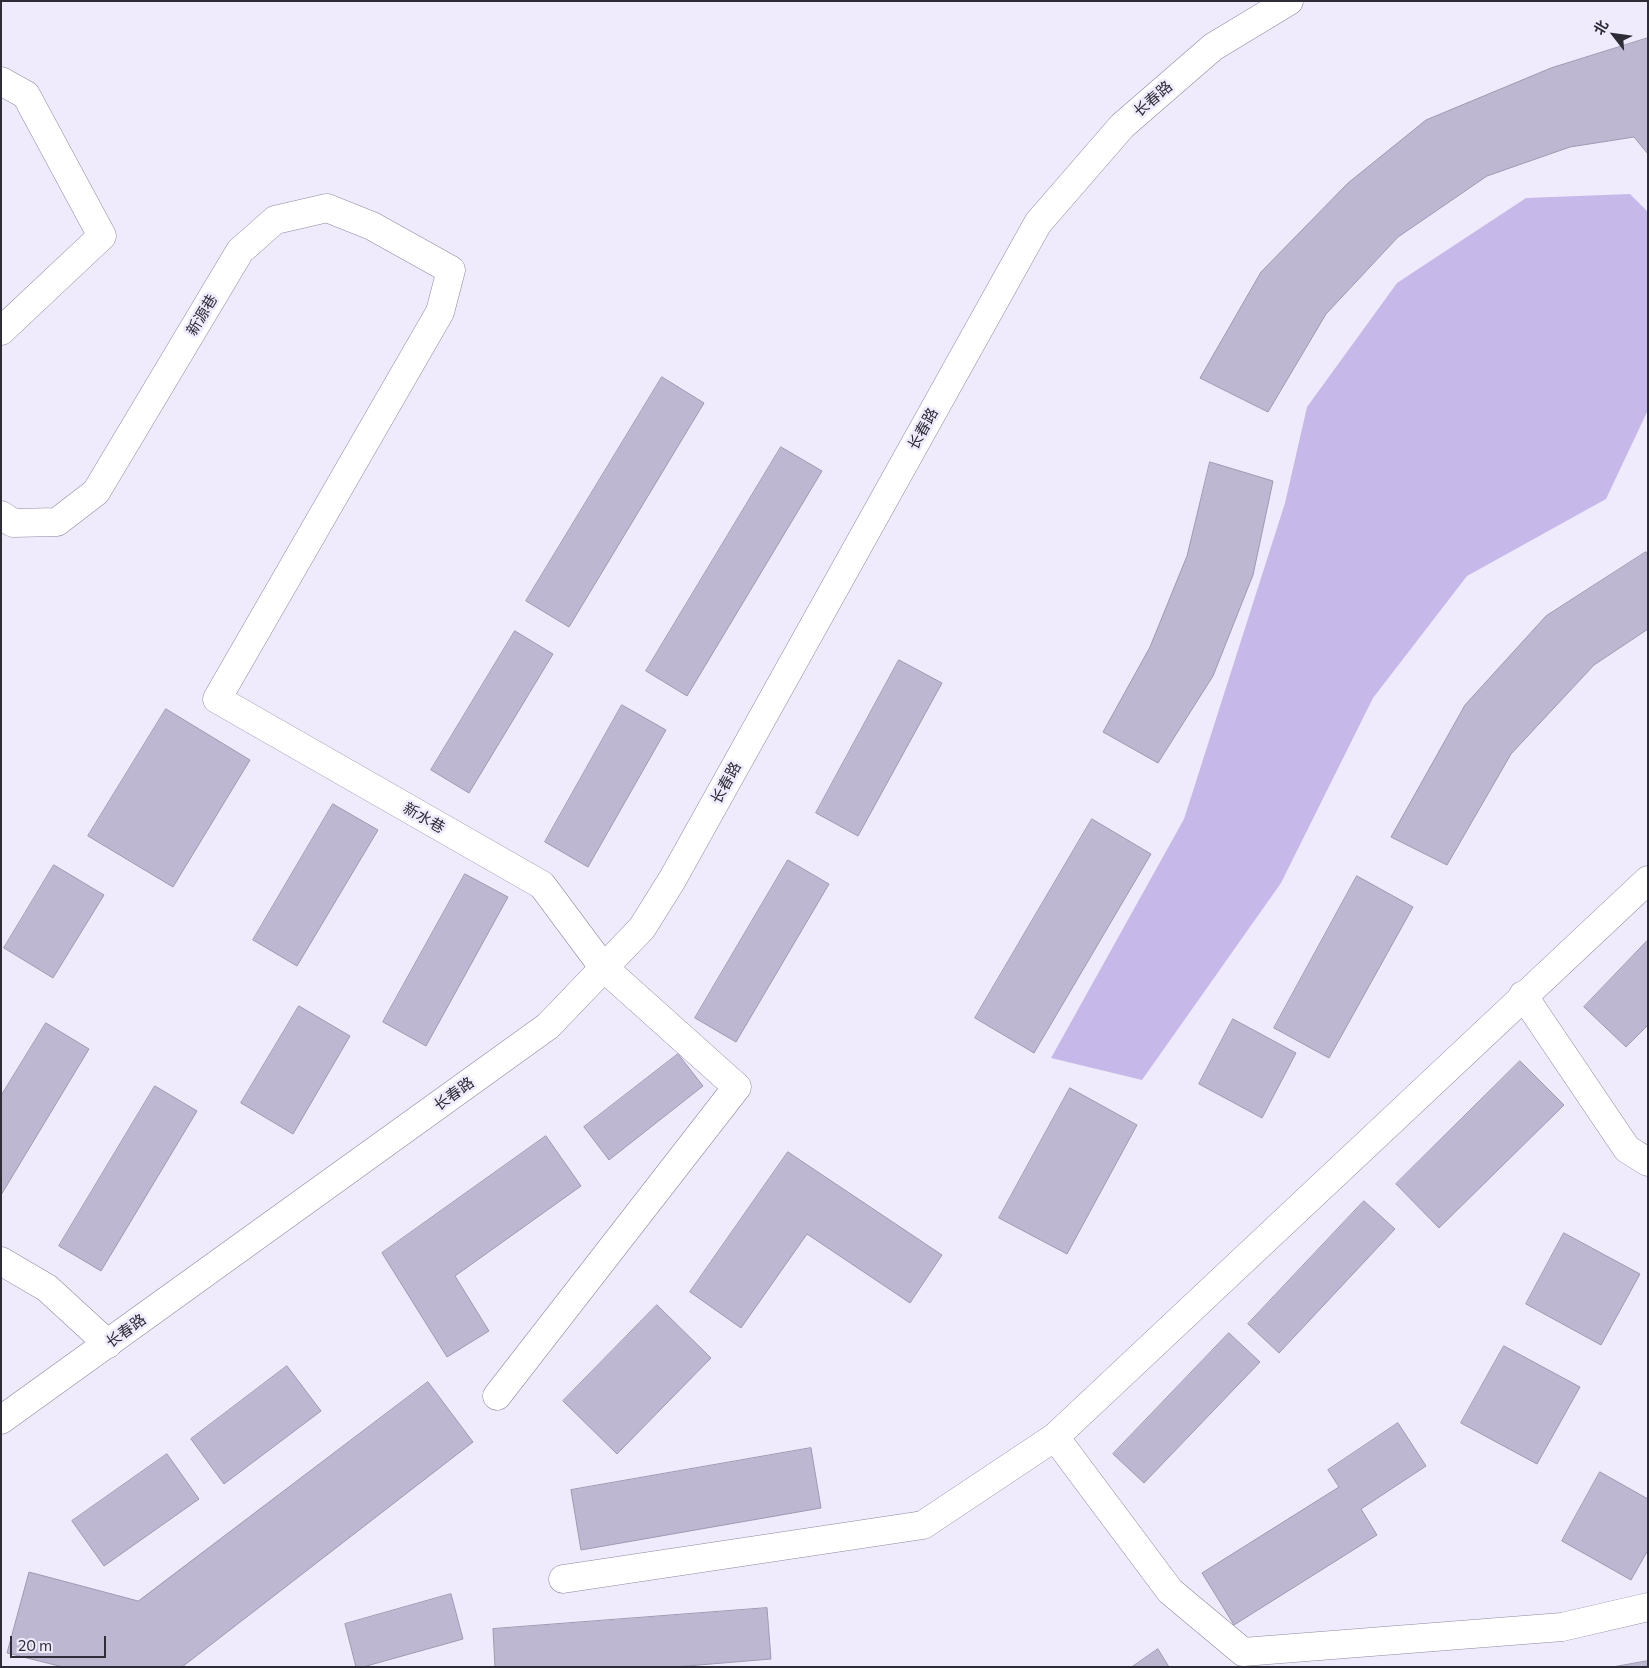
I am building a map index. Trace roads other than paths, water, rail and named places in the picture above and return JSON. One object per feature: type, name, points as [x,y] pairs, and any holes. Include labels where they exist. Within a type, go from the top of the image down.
[{"type":"main road","name":"长春路","points":[[1,1420],[548,1026],[642,928],[672,880],[1038,223],[1122,126],[1213,47],[1289,1]]},
{"type":"main road","points":[[1,81],[26,95],[102,236],[1,331]]},
{"type":"main road","name":"新源巷","points":[[1,515],[13,523],[57,522],[96,492],[240,252],[275,220],[327,208],[372,226],[452,270],[440,312],[217,699]]},
{"type":"main road","name":"新水巷","points":[[217,699],[542,885],[603,967],[737,1087],[497,1396]]},
{"type":"main road","points":[[563,1579],[923,1525],[1055,1437],[1648,880]]},
{"type":"main road","points":[[1523,996],[1627,1149],[1648,1162]]},
{"type":"main road","points":[[1,1261],[47,1288],[108,1344]]},
{"type":"main road","points":[[1055,1437],[1170,1591],[1243,1652],[1562,1627],[1648,1607]]}]
